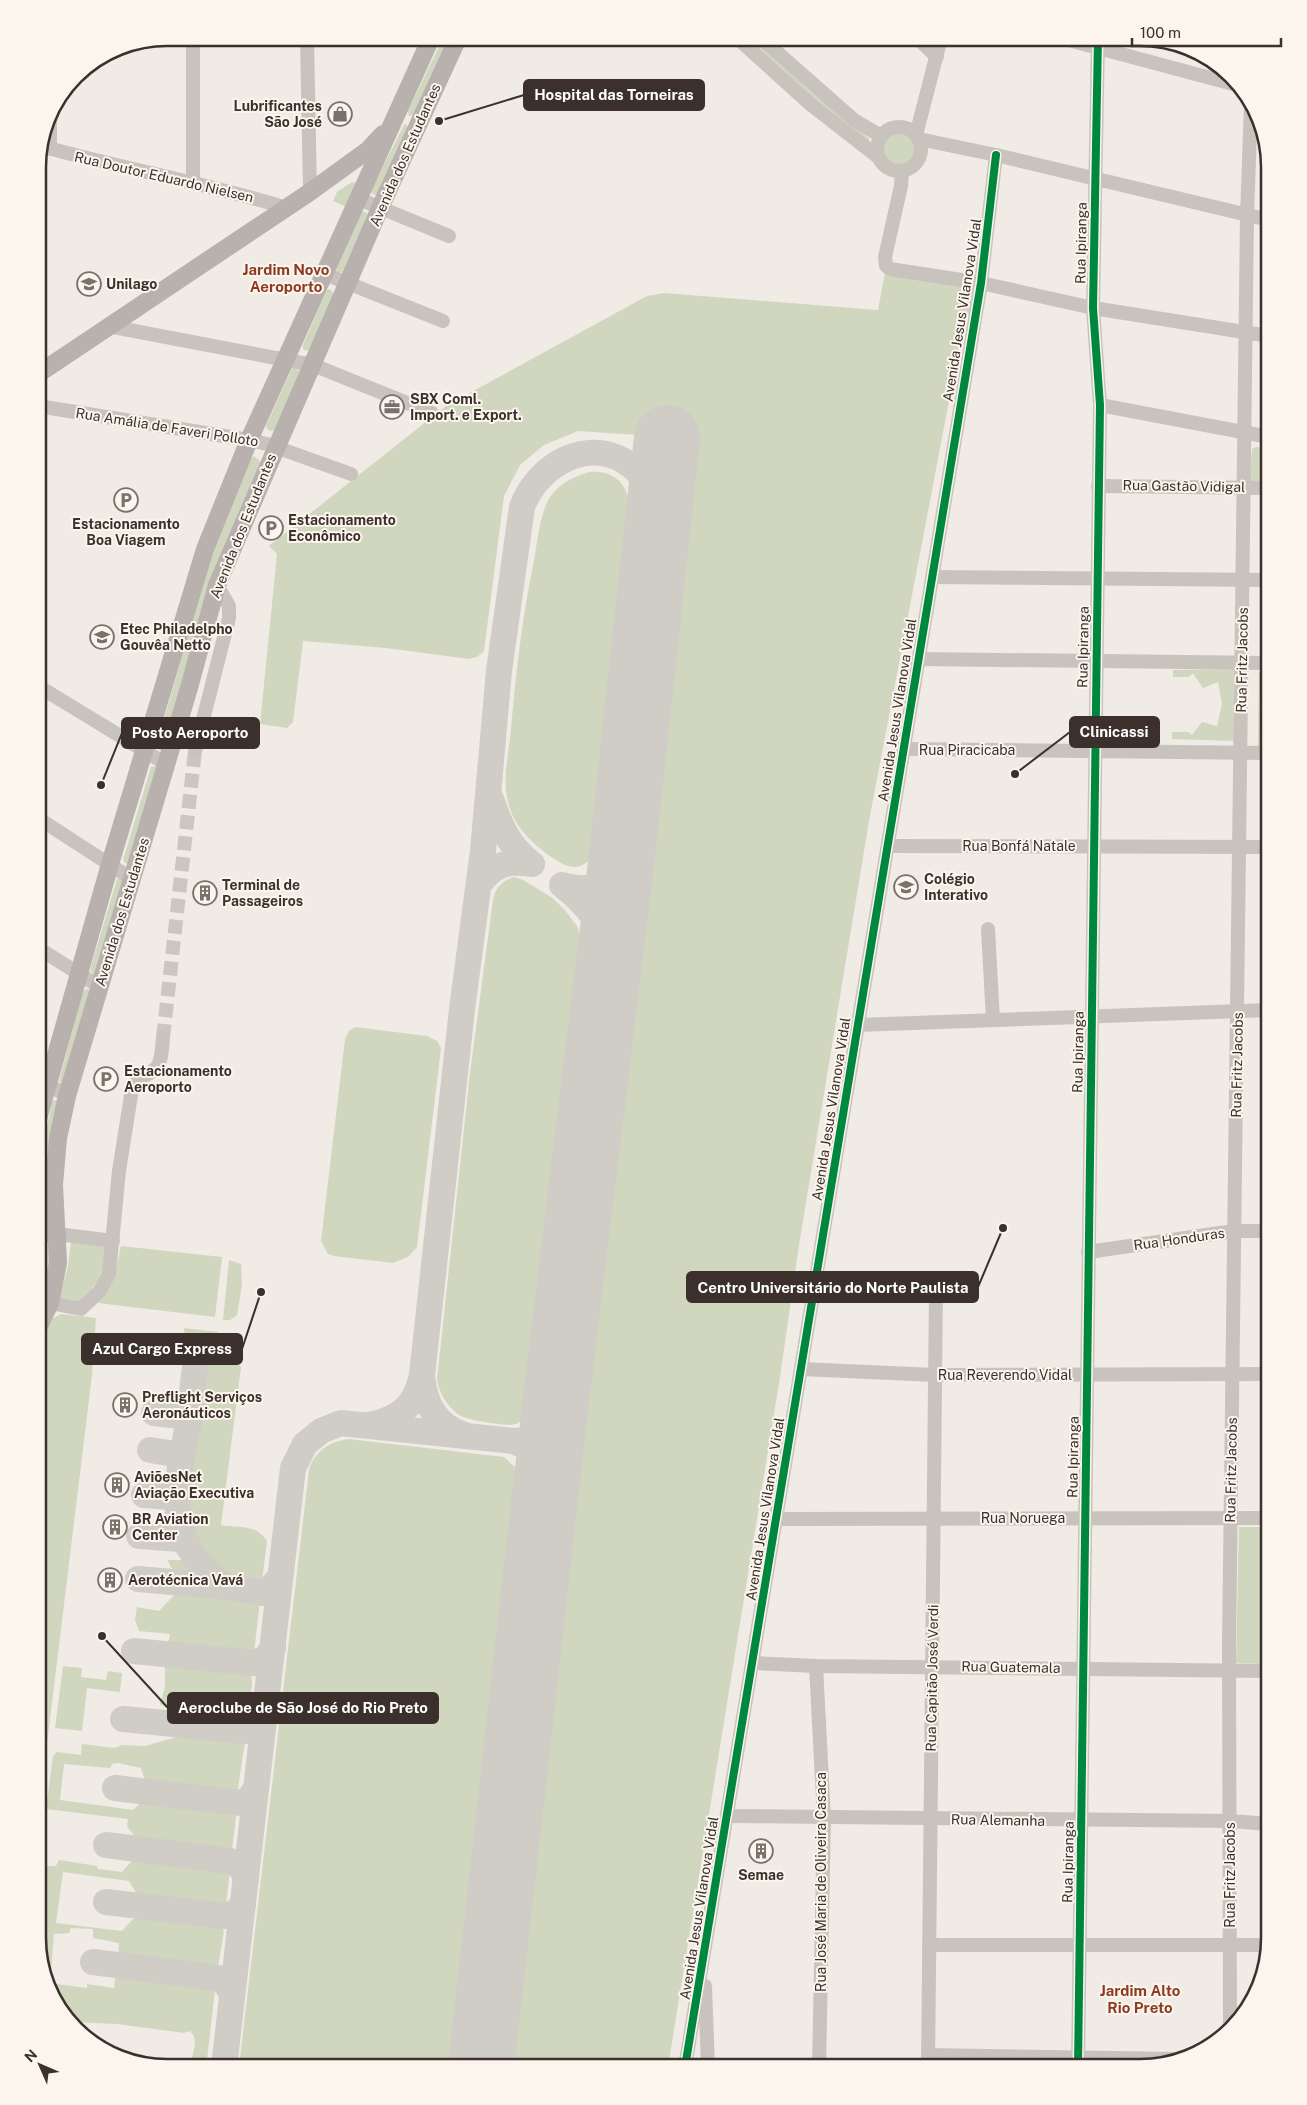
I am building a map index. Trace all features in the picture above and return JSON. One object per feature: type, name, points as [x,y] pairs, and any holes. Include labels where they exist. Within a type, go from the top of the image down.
[{"type":"main road","name":"Avenida dos Estudantes","points":[[46,1071],[80,974],[110,864],[205,549],[249,440],[427,47]]},
{"type":"main road","name":"Avenida dos Estudantes","points":[[46,1296],[58,1264],[54,1186],[58,1138],[67,1096],[166,764],[216,585],[380,208],[454,47]]},
{"type":"main road","points":[[47,368],[333,176],[368,150],[393,121],[418,124]]},
{"type":"main road","points":[[333,176],[353,168],[363,170],[370,175]]},
{"type":"main road","points":[[46,1233],[57,1234]]},
{"type":"street","points":[[193,47],[193,182]]},
{"type":"street","points":[[308,47],[310,192]]},
{"type":"street","points":[[747,47],[810,104],[878,157],[885,167],[902,171],[910,169],[920,156],[918,137],[939,47]]},
{"type":"street","points":[[771,47],[854,120],[881,136]]},
{"type":"street","points":[[926,47],[937,57]]},
{"type":"street","name":"Rua Ipiranga","points":[[1078,2059],[1096,577],[1100,405],[1092,308],[1098,47]]},
{"type":"street","points":[[1111,47],[1224,81]]},
{"type":"street","name":"Rua Fritz Jacobs","points":[[1230,2018],[1230,1517],[1247,332],[1247,216],[1250,120]]},
{"type":"street","points":[[878,157],[878,143],[881,136],[895,128],[910,130],[918,137],[1261,218]]},
{"type":"street","name":"Rua Doutor Eduardo Nielsen","points":[[48,148],[114,166],[193,182],[287,208]]},
{"type":"street","name":"Avenida Jesus Vilanova Vidal","points":[[687,2059],[981,283],[996,155]]},
{"type":"street","points":[[902,171],[901,186],[886,257],[886,266],[893,270],[981,283],[1092,308],[1261,334]]},
{"type":"street","points":[[359,199],[449,236]]},
{"type":"street","points":[[325,274],[443,321]]},
{"type":"street","points":[[108,326],[286,358],[313,365],[432,413]]},
{"type":"street","points":[[1100,405],[1261,435]]},
{"type":"street","name":"Rua Amália de Faveri Polloto","points":[[47,407],[249,440],[275,447],[351,474]]},
{"type":"street","name":"Rua Gastão Vidigal","points":[[1098,486],[1261,488]]},
{"type":"street","points":[[932,577],[1261,580]]},
{"type":"street","points":[[195,751],[229,618],[229,606],[216,585]]},
{"type":"street","points":[[918,659],[1261,663]]},
{"type":"street","points":[[47,691],[166,764]]},
{"type":"street","name":"Rua Piracicaba","points":[[904,749],[1261,753]]},
{"type":"street","points":[[47,824],[132,879]]},
{"type":"street","name":"Rua Bonfá Natale","points":[[888,846],[1261,847]]},
{"type":"street","points":[[988,929],[993,1020]]},
{"type":"street","points":[[47,953],[100,987]]},
{"type":"street","points":[[858,1025],[1261,1010]]},
{"type":"street","points":[[46,1302],[81,1309],[93,1298],[109,1274],[120,1171],[132,1089],[135,1082],[156,1067],[160,1060],[163,1038]]},
{"type":"street","points":[[46,1083],[67,1096]]},
{"type":"street","name":"Rua Honduras","points":[[1088,1252],[1234,1231],[1261,1231]]},
{"type":"street","points":[[57,1234],[113,1241]]},
{"type":"street","name":"Rua Capitão José Verdi","points":[[928,2059],[936,1289]]},
{"type":"street","name":"Rua Reverendo Vidal","points":[[801,1369],[935,1375],[1261,1374]]},
{"type":"street","name":"Rua Noruega","points":[[776,1519],[1261,1518]]},
{"type":"street","name":"Rua Guatemala","points":[[752,1664],[1261,1671]]},
{"type":"street","name":"Rua José Maria de Oliveira Casaca","points":[[816,1666],[824,1818],[819,2059]]},
{"type":"street","name":"Rua Alemanha","points":[[727,1816],[1231,1821],[1261,1823]]},
{"type":"street","points":[[930,1945],[1261,1945]]},
{"type":"street","points":[[704,1956],[708,2059]]},
{"type":"street","points":[[690,2041],[707,2043]]},
{"type":"green space","points":[[439,47],[447,47],[415,115],[409,116],[408,111]]},
{"type":"green space","points":[[752,47],[762,47],[816,96],[869,138],[870,144],[866,145]]},
{"type":"green space","points":[[405,123],[408,127],[377,196],[370,192]]},
{"type":"green space","points":[[899,131],[912,137],[918,150],[912,163],[899,169],[886,163],[880,150],[886,137]]},
{"type":"green space","points":[[352,182],[356,183],[347,207],[333,201],[337,192]]},
{"type":"green space","points":[[362,211],[367,213],[367,216],[342,272],[338,272],[336,269]]},
{"type":"green space","points":[[886,267],[980,284],[973,317],[965,317],[869,821],[799,1245],[780,1377],[669,2059],[510,2058],[612,1136],[643,904],[692,441],[687,436],[655,433],[652,436],[578,431],[544,445],[520,465],[504,496],[484,651],[477,657],[469,659],[386,648],[303,641],[293,722],[287,728],[260,724],[277,554],[269,546],[446,406],[647,296],[664,293],[878,310]]},
{"type":"green space","points":[[330,289],[334,294],[310,349],[306,351],[303,349],[303,345],[327,290]]},
{"type":"green space","points":[[292,368],[299,370],[300,374],[276,429],[268,430],[266,426]]},
{"type":"green space","points":[[1261,448],[1261,485],[1249,484],[1252,449]]},
{"type":"green space","points":[[254,456],[261,462],[162,752],[156,747],[216,539],[251,458]]},
{"type":"green space","points":[[589,472],[599,472],[615,477],[625,488],[632,514],[595,854],[583,865],[572,867],[547,854],[521,830],[509,807],[506,772],[517,666],[542,519],[549,498],[558,488],[569,480]]},
{"type":"green space","points":[[1236,669],[1235,741],[1172,739],[1172,732],[1188,732],[1192,735],[1202,722],[1217,726],[1222,704],[1218,682],[1203,688],[1193,673],[1189,677],[1173,677],[1173,670]]},
{"type":"green space","points":[[1259,672],[1261,672],[1261,746],[1258,746]]},
{"type":"green space","points":[[157,766],[130,864],[125,863],[123,860],[151,767]]},
{"type":"green space","points":[[514,877],[523,880],[551,897],[564,909],[577,926],[585,955],[562,1112],[531,1407],[523,1419],[512,1425],[478,1421],[459,1415],[445,1400],[437,1380],[470,1073],[493,900],[500,885]]},
{"type":"green space","points":[[117,879],[124,879],[98,973],[94,975],[90,970]]},
{"type":"green space","points":[[87,989],[91,991],[63,1085],[59,1081],[83,991]]},
{"type":"green space","points":[[355,1027],[427,1036],[437,1041],[441,1048],[417,1247],[408,1257],[393,1263],[334,1256],[328,1254],[321,1241],[345,1039],[349,1031]]},
{"type":"green space","points":[[59,1099],[50,1224],[46,1225],[46,1130],[52,1101]]},
{"type":"green space","points":[[46,1238],[50,1239],[52,1262],[46,1287]]},
{"type":"green space","points":[[71,1242],[108,1245],[100,1277],[81,1303],[59,1299],[68,1266]]},
{"type":"green space","points":[[121,1246],[222,1257],[215,1317],[98,1303],[114,1280]]},
{"type":"green space","points":[[229,1260],[241,1264],[242,1285],[237,1315],[230,1320],[223,1320]]},
{"type":"green space","points":[[61,1314],[96,1318],[92,1375],[46,1752],[46,1327],[50,1320]]},
{"type":"green space","points":[[184,1328],[218,1332],[220,1347],[241,1367],[221,1525],[253,1529],[267,1541],[262,1581],[259,1584],[235,1582],[214,1570],[190,1541],[185,1527],[183,1507],[201,1348],[186,1344]]},
{"type":"green space","points":[[349,1439],[504,1457],[516,1468],[523,1483],[459,2058],[240,2058],[309,1470],[311,1463],[319,1452],[342,1440]]},
{"type":"green space","points":[[1239,1527],[1261,1527],[1261,1664],[1236,1663]]},
{"type":"green space","points":[[168,1560],[190,1560],[199,1572],[200,1579],[185,1579],[172,1569]]},
{"type":"green space","points":[[180,1589],[255,1597],[260,1601],[254,1653],[251,1657],[175,1650],[167,1648],[170,1634],[139,1631],[135,1620],[137,1607],[159,1611]]},
{"type":"green space","points":[[165,1660],[229,1665],[251,1670],[252,1684],[247,1723],[242,1727],[192,1722],[160,1704],[165,1687]]},
{"type":"green space","points":[[63,1666],[82,1668],[81,1677],[106,1680],[108,1671],[122,1673],[120,1692],[87,1688],[82,1731],[55,1728]]},
{"type":"green space","points":[[190,1733],[242,1738],[245,1742],[237,1795],[232,1797],[147,1787],[141,1768],[118,1763],[112,1764],[110,1768],[64,1764],[60,1800],[133,1810],[146,1798],[232,1809],[236,1817],[232,1850],[229,1853],[139,1842],[127,1826],[128,1819],[46,1809],[53,1756],[57,1752],[81,1755],[82,1744],[115,1748],[122,1745],[145,1746]]},
{"type":"green space","points":[[137,1855],[226,1866],[230,1870],[226,1905],[219,1910],[145,1900],[138,1896],[129,1881],[63,1872],[56,1923],[122,1931],[132,1920],[144,1913],[217,1921],[224,1931],[218,1967],[215,1971],[118,1958],[119,1943],[93,1938],[93,1929],[71,1928],[69,1933],[54,1934],[51,1971],[46,1937],[46,1866],[56,1866],[59,1860],[97,1866],[98,1869],[122,1872]]},
{"type":"green space","points":[[126,1972],[210,1984],[215,1990],[207,2058],[192,2058],[195,2042],[190,2031],[184,2033],[117,2024],[81,2022],[67,2005],[56,1984],[87,1988],[87,1984],[114,1988],[116,1973]]},
{"type":"taxiway","points":[[370,1425],[390,1419],[405,1409],[411,1403],[422,1375],[462,1009],[483,851],[499,671],[522,507],[540,477],[554,466],[569,458],[585,453],[601,453],[618,458],[638,472],[649,488],[658,512]]},
{"type":"taxiway","points":[[480,883],[491,871],[503,865],[509,863],[532,864],[511,843],[491,799]]},
{"type":"taxiway","points":[[608,975],[602,934],[592,914],[562,885],[573,888],[599,885],[611,874],[622,855]]},
{"type":"taxiway","points":[[196,1359],[179,1476],[177,1509],[180,1525],[195,1557],[210,1574],[229,1587]]},
{"type":"taxiway","points":[[422,1375],[425,1394],[433,1411],[445,1425],[462,1434]]},
{"type":"taxiway","points":[[547,1484],[544,1468],[538,1456],[528,1448],[513,1441],[535,1436],[549,1422],[555,1408]]},
{"type":"taxiway","points":[[154,1413],[181,1416],[188,1422]]},
{"type":"taxiway","points":[[225,2058],[293,1468],[305,1444],[321,1431],[341,1423],[513,1441]]},
{"type":"taxiway","points":[[150,1450],[175,1454],[182,1458]]},
{"type":"taxiway","points":[[144,1495],[171,1497],[177,1503]]},
{"type":"taxiway","points":[[139,1536],[180,1539],[184,1542]]},
{"type":"taxiway","points":[[138,1579],[229,1587],[262,1593],[270,1589],[279,1578]]},
{"type":"taxiway","points":[[134,1651],[255,1663],[266,1658],[273,1647]]},
{"type":"taxiway","points":[[123,1719],[245,1731],[256,1728],[264,1719]]},
{"type":"taxiway","points":[[115,1788],[241,1803],[250,1798],[256,1788]]},
{"type":"taxiway","points":[[106,1845],[230,1861],[241,1867],[246,1879]]},
{"type":"taxiway","points":[[106,1902],[225,1916],[233,1914],[243,1905]]},
{"type":"taxiway","points":[[93,1962],[218,1978],[227,1985],[232,1995]]},
{"type":"runway","points":[[482,2058],[555,1408],[622,855],[667,438]]},
{"type":"tunnel","points":[[163,1038],[195,751]]},
{"type":"cycle path","points":[[1078,2059],[1100,405],[1093,308],[1098,47]]},
{"type":"cycle path","points":[[686,2059],[981,283],[996,155]]},
{"type":"place","name":"Lubrificantes São José","points":[[340,114]]},
{"type":"place","name":"Hospital das Torneiras","points":[[439,121]]},
{"type":"place","name":"Unilago","points":[[89,284]]},
{"type":"place","name":"SBX Coml. Import. e Export.","points":[[392,407]]},
{"type":"place","name":"Estacionamento Boa Viagem","points":[[126,500]]},
{"type":"place","name":"Estacionamento Econômico","points":[[271,528]]},
{"type":"place","name":"Etec Philadelpho Gouvêa Netto","points":[[102,637]]},
{"type":"place","name":"Clinicassi","points":[[1015,774]]},
{"type":"place","name":"Posto Aeroporto","points":[[101,785]]},
{"type":"place","name":"Colégio Interativo","points":[[906,887]]},
{"type":"place","name":"Terminal de Passageiros","points":[[205,893]]},
{"type":"place","name":"Estacionamento Aeroporto","points":[[106,1079]]},
{"type":"place","name":"Centro Universitário do Norte Paulista","points":[[1003,1228]]},
{"type":"place","name":"Azul Cargo Express","points":[[261,1292]]},
{"type":"place","name":"Preflight Serviços Aeronáuticos","points":[[125,1405]]},
{"type":"place","name":"AviõesNet Aviação Executiva","points":[[117,1485]]},
{"type":"place","name":"BR Aviation Center","points":[[115,1527]]},
{"type":"place","name":"Aerotécnica Vavá","points":[[110,1580]]},
{"type":"place","name":"Aeroclube de São José do Rio Preto","points":[[102,1636]]},
{"type":"place","name":"Semae","points":[[761,1851]]},
{"type":"district","name":"Jardim Novo Aeroporto","points":[[286,278]]},
{"type":"district","name":"Jardim Alto Rio Preto","points":[[1140,1998]]}]
